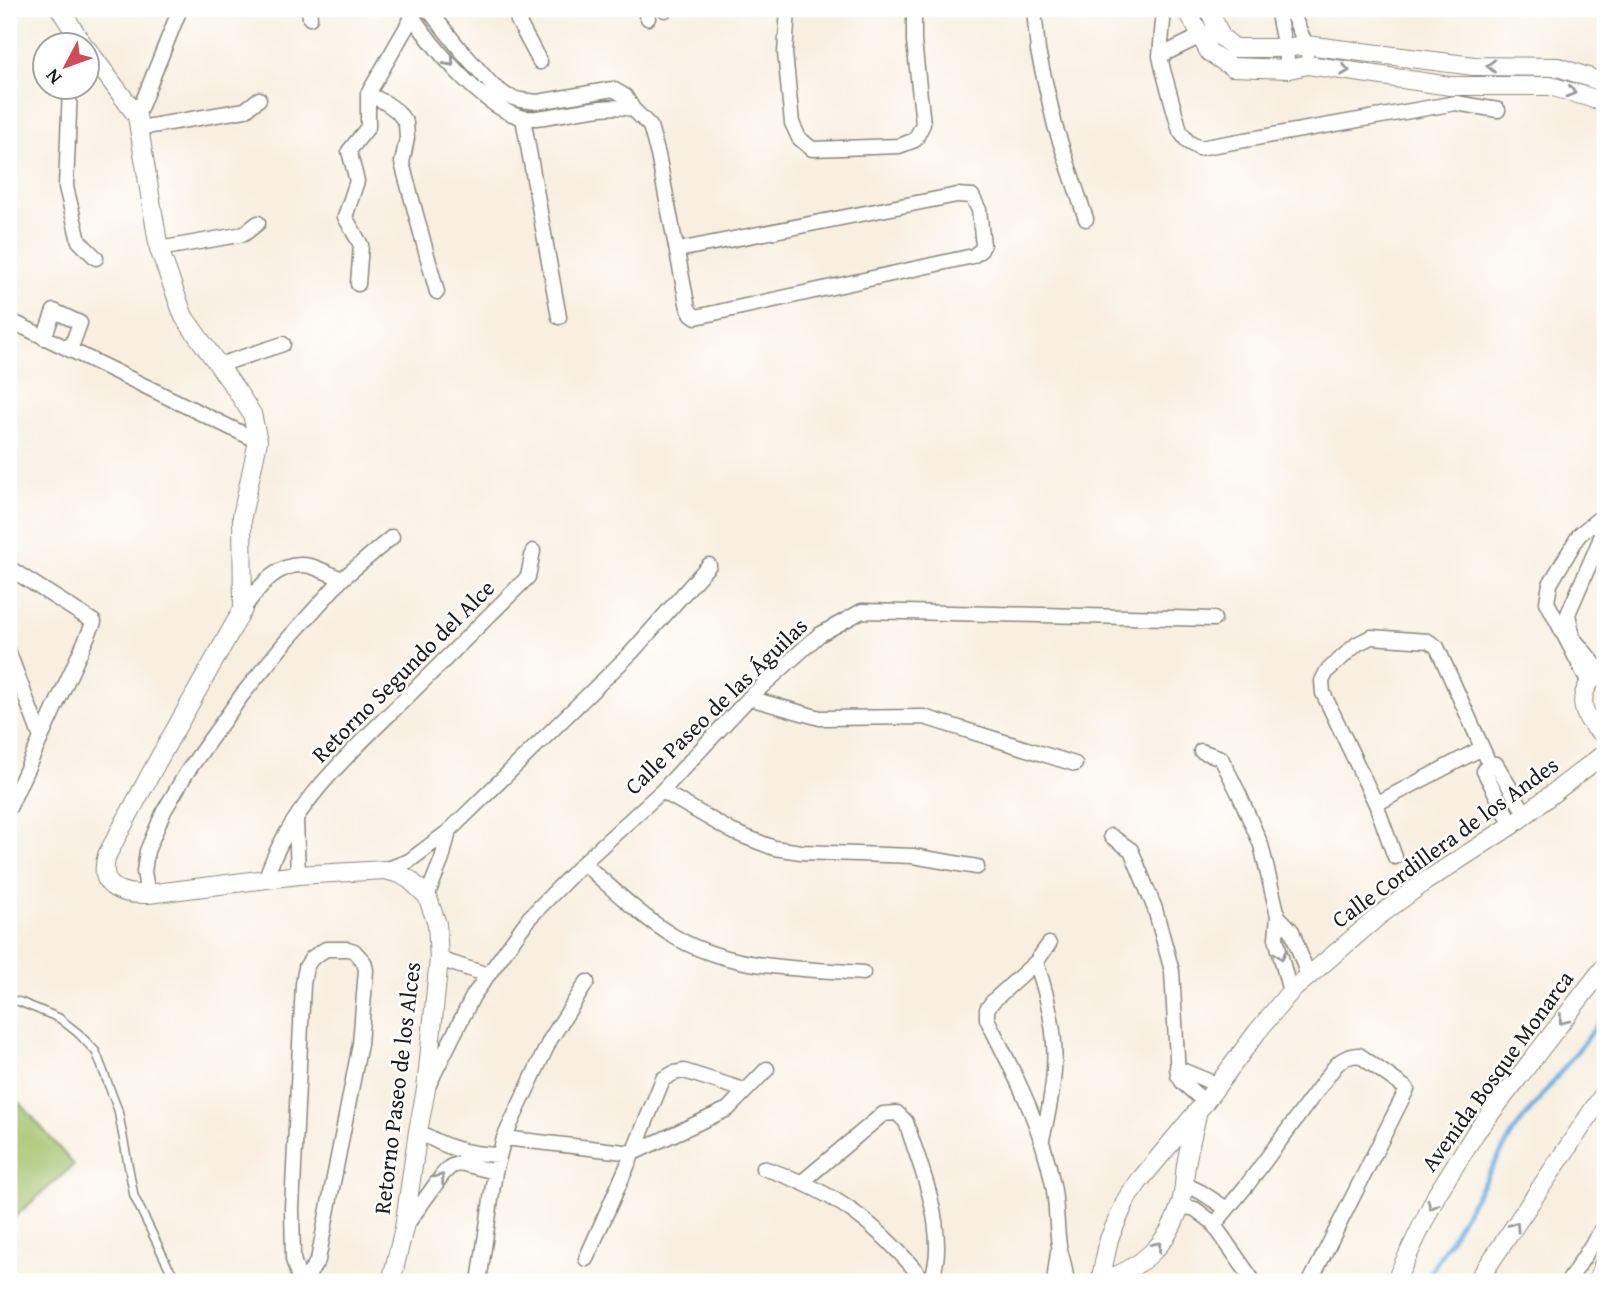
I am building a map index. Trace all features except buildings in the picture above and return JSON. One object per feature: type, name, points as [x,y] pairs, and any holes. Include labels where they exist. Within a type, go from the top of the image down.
[{"type":"street","points":[[60,9],[70,32]]},
{"type":"street","points":[[139,122],[180,9]]},
{"type":"street","points":[[428,9],[493,86],[507,96],[539,110]]},
{"type":"street","points":[[516,9],[518,21],[540,62]]},
{"type":"street","points":[[788,9],[785,53],[792,123],[799,138],[812,149],[899,146],[915,140],[923,124],[914,41],[914,9]]},
{"type":"street","points":[[1034,9],[1038,51],[1055,126],[1086,219]]},
{"type":"street","points":[[1164,9],[1160,56],[1180,131],[1188,142],[1199,148],[1456,103],[1498,110]]},
{"type":"street","points":[[1187,9],[1209,52],[1231,67],[1289,69],[1308,65],[1450,86],[1550,86],[1605,102]]},
{"type":"street","points":[[1209,9],[1221,37],[1235,48],[1306,45],[1474,66],[1558,66],[1605,83]]},
{"type":"street","points":[[1289,69],[1279,19],[1284,9],[1293,15],[1306,45],[1308,65]]},
{"type":"street","points":[[358,284],[361,245],[345,217],[357,181],[349,151],[368,127],[368,94],[412,11],[446,58],[481,95],[503,110],[523,118],[539,110],[613,89],[625,96],[633,109],[650,126],[688,308],[696,317],[973,256],[983,245],[977,205],[972,196],[957,194],[678,250]]},
{"type":"street","points":[[1160,56],[1218,28]]},
{"type":"street","points":[[102,70],[139,122],[159,249],[184,317],[252,414],[258,441],[242,516],[243,609]]},
{"type":"street","points":[[368,94],[387,103],[406,123],[407,138],[402,163],[438,292]]},
{"type":"street","points":[[139,122],[245,110],[260,99]]},
{"type":"street","points":[[70,102],[66,187],[79,241],[96,258]]},
{"type":"street","points":[[523,118],[559,317]]},
{"type":"street","points":[[159,249],[244,234],[258,223]]},
{"type":"street","points":[[44,338],[54,311],[80,323],[70,350]]},
{"type":"street","points":[[9,320],[258,441]]},
{"type":"street","points":[[219,365],[283,344]]},
{"type":"street","points":[[1598,676],[1573,638],[1568,614],[1600,540],[1604,512]]},
{"type":"street","points":[[1598,676],[1547,602],[1550,584],[1579,535],[1604,512]]},
{"type":"street","points":[[148,894],[144,872],[147,851],[164,811],[187,772],[242,695],[288,639],[342,579],[392,537]]},
{"type":"street","name":"Retorno Segundo del Alce","points":[[266,878],[278,848],[315,793],[344,759],[528,577],[533,551]]},
{"type":"street","points":[[342,579],[309,566],[292,565],[271,577],[243,609],[107,855],[106,877],[121,893],[148,894],[266,878],[385,870],[409,861],[449,831],[632,652],[709,565]]},
{"type":"street","points":[[9,568],[94,622],[9,808]]},
{"type":"street","name":"Calle Paseo de las Águilas","points":[[426,1089],[474,996],[529,918],[583,863],[662,791],[749,698],[819,635],[862,611],[1214,619]]},
{"type":"street","points":[[1395,857],[1376,804],[1323,693],[1322,681],[1327,671],[1357,644],[1371,637],[1428,641],[1437,647],[1489,763],[1484,771],[1519,820]]},
{"type":"street","points":[[9,653],[41,738]]},
{"type":"street","points":[[1598,676],[1583,699],[1590,723],[1601,732]]},
{"type":"street","points":[[749,698],[820,718],[924,717],[1075,764]]},
{"type":"street","name":"Calle Cordillera de los Andes","points":[[1583,770],[1601,732]]},
{"type":"street","points":[[1376,804],[1482,748]]},
{"type":"street","points":[[1200,751],[1221,758],[1240,794],[1261,845],[1278,916],[1276,938],[1290,992]]},
{"type":"street","name":"Calle Cordillera de los Andes","points":[[1201,1106],[1180,1206],[1171,1227],[1158,1247],[1141,1263],[1121,1275],[1100,1282],[1109,1239],[1128,1198],[1290,992],[1380,915],[1519,820],[1605,752]]},
{"type":"street","points":[[662,791],[733,831],[774,848],[800,852],[913,856],[977,867]]},
{"type":"street","points":[[296,820],[298,875]]},
{"type":"street","points":[[385,870],[410,880],[427,896],[442,859],[449,831]]},
{"type":"street","points":[[1111,836],[1131,850],[1155,909],[1172,971],[1178,1076],[1201,1106]]},
{"type":"street","points":[[583,863],[632,906],[670,934],[692,946],[719,956],[764,966],[863,972]]},
{"type":"street","name":"Retorno Paseo de los Alces","points":[[391,1282],[404,1228],[426,1089],[439,958],[437,924],[427,896]]},
{"type":"street","points":[[1278,916],[1292,931],[1308,976]]},
{"type":"street","points":[[1049,944],[1037,962],[987,1009],[987,1019],[1027,1098],[1042,1139],[1054,1188],[1059,1247],[1066,1282]]},
{"type":"street","points":[[326,949],[348,949],[361,957],[366,970],[360,1044],[318,1259],[302,1282],[293,1259],[292,1208],[304,976],[306,967],[318,953],[326,949]]},
{"type":"street","points":[[439,958],[488,975]]},
{"type":"street","points":[[1037,962],[1048,996],[1055,1056],[1051,1104],[1042,1139]]},
{"type":"street","name":"Avenida Bosque Monarca","points":[[1395,1282],[1437,1194],[1476,1132],[1605,966]]},
{"type":"street","points":[[479,1282],[497,1164],[504,1138],[550,1040],[587,982]]},
{"type":"street","points":[[1214,1225],[1336,1065],[1349,1056],[1359,1055],[1407,1089],[1310,1282]]},
{"type":"street","points":[[1177,1068],[1218,1085]]},
{"type":"street","points":[[504,1138],[633,1153],[728,1108],[767,1069]]},
{"type":"street","points":[[586,1259],[663,1079],[674,1073],[684,1072],[744,1090]]},
{"type":"street","points":[[1477,1282],[1605,1092]]},
{"type":"street","points":[[802,1182],[883,1114],[897,1113],[906,1122],[932,1204],[937,1250],[931,1282]]},
{"type":"street","points":[[418,1131],[436,1142],[477,1154],[497,1164]]},
{"type":"street","points":[[1155,1162],[1168,1161],[1180,1167],[1185,1179],[1227,1209]]},
{"type":"street","points":[[404,1228],[450,1167],[460,1163],[497,1164]]},
{"type":"street","points":[[763,1168],[802,1182],[839,1201],[873,1226],[904,1255],[925,1282]]},
{"type":"street","points":[[1180,1206],[1195,1209],[1215,1224],[1254,1282]]},
{"type":"street","points":[[1568,1282],[1605,1224]]},
{"type":"street","points":[[1054,1282],[1059,1247]]},
{"type":"street","points":[[1595,1282],[1605,1256]]},
{"type":"lane","points":[[9,999],[59,1018],[78,1032],[96,1052],[118,1110],[134,1196],[179,1282]]},
{"type":"green space","points":[[9,1090],[74,1165],[9,1222]]},
{"type":"waterway","points":[[1425,1282],[1514,1131],[1605,1016]]}]
